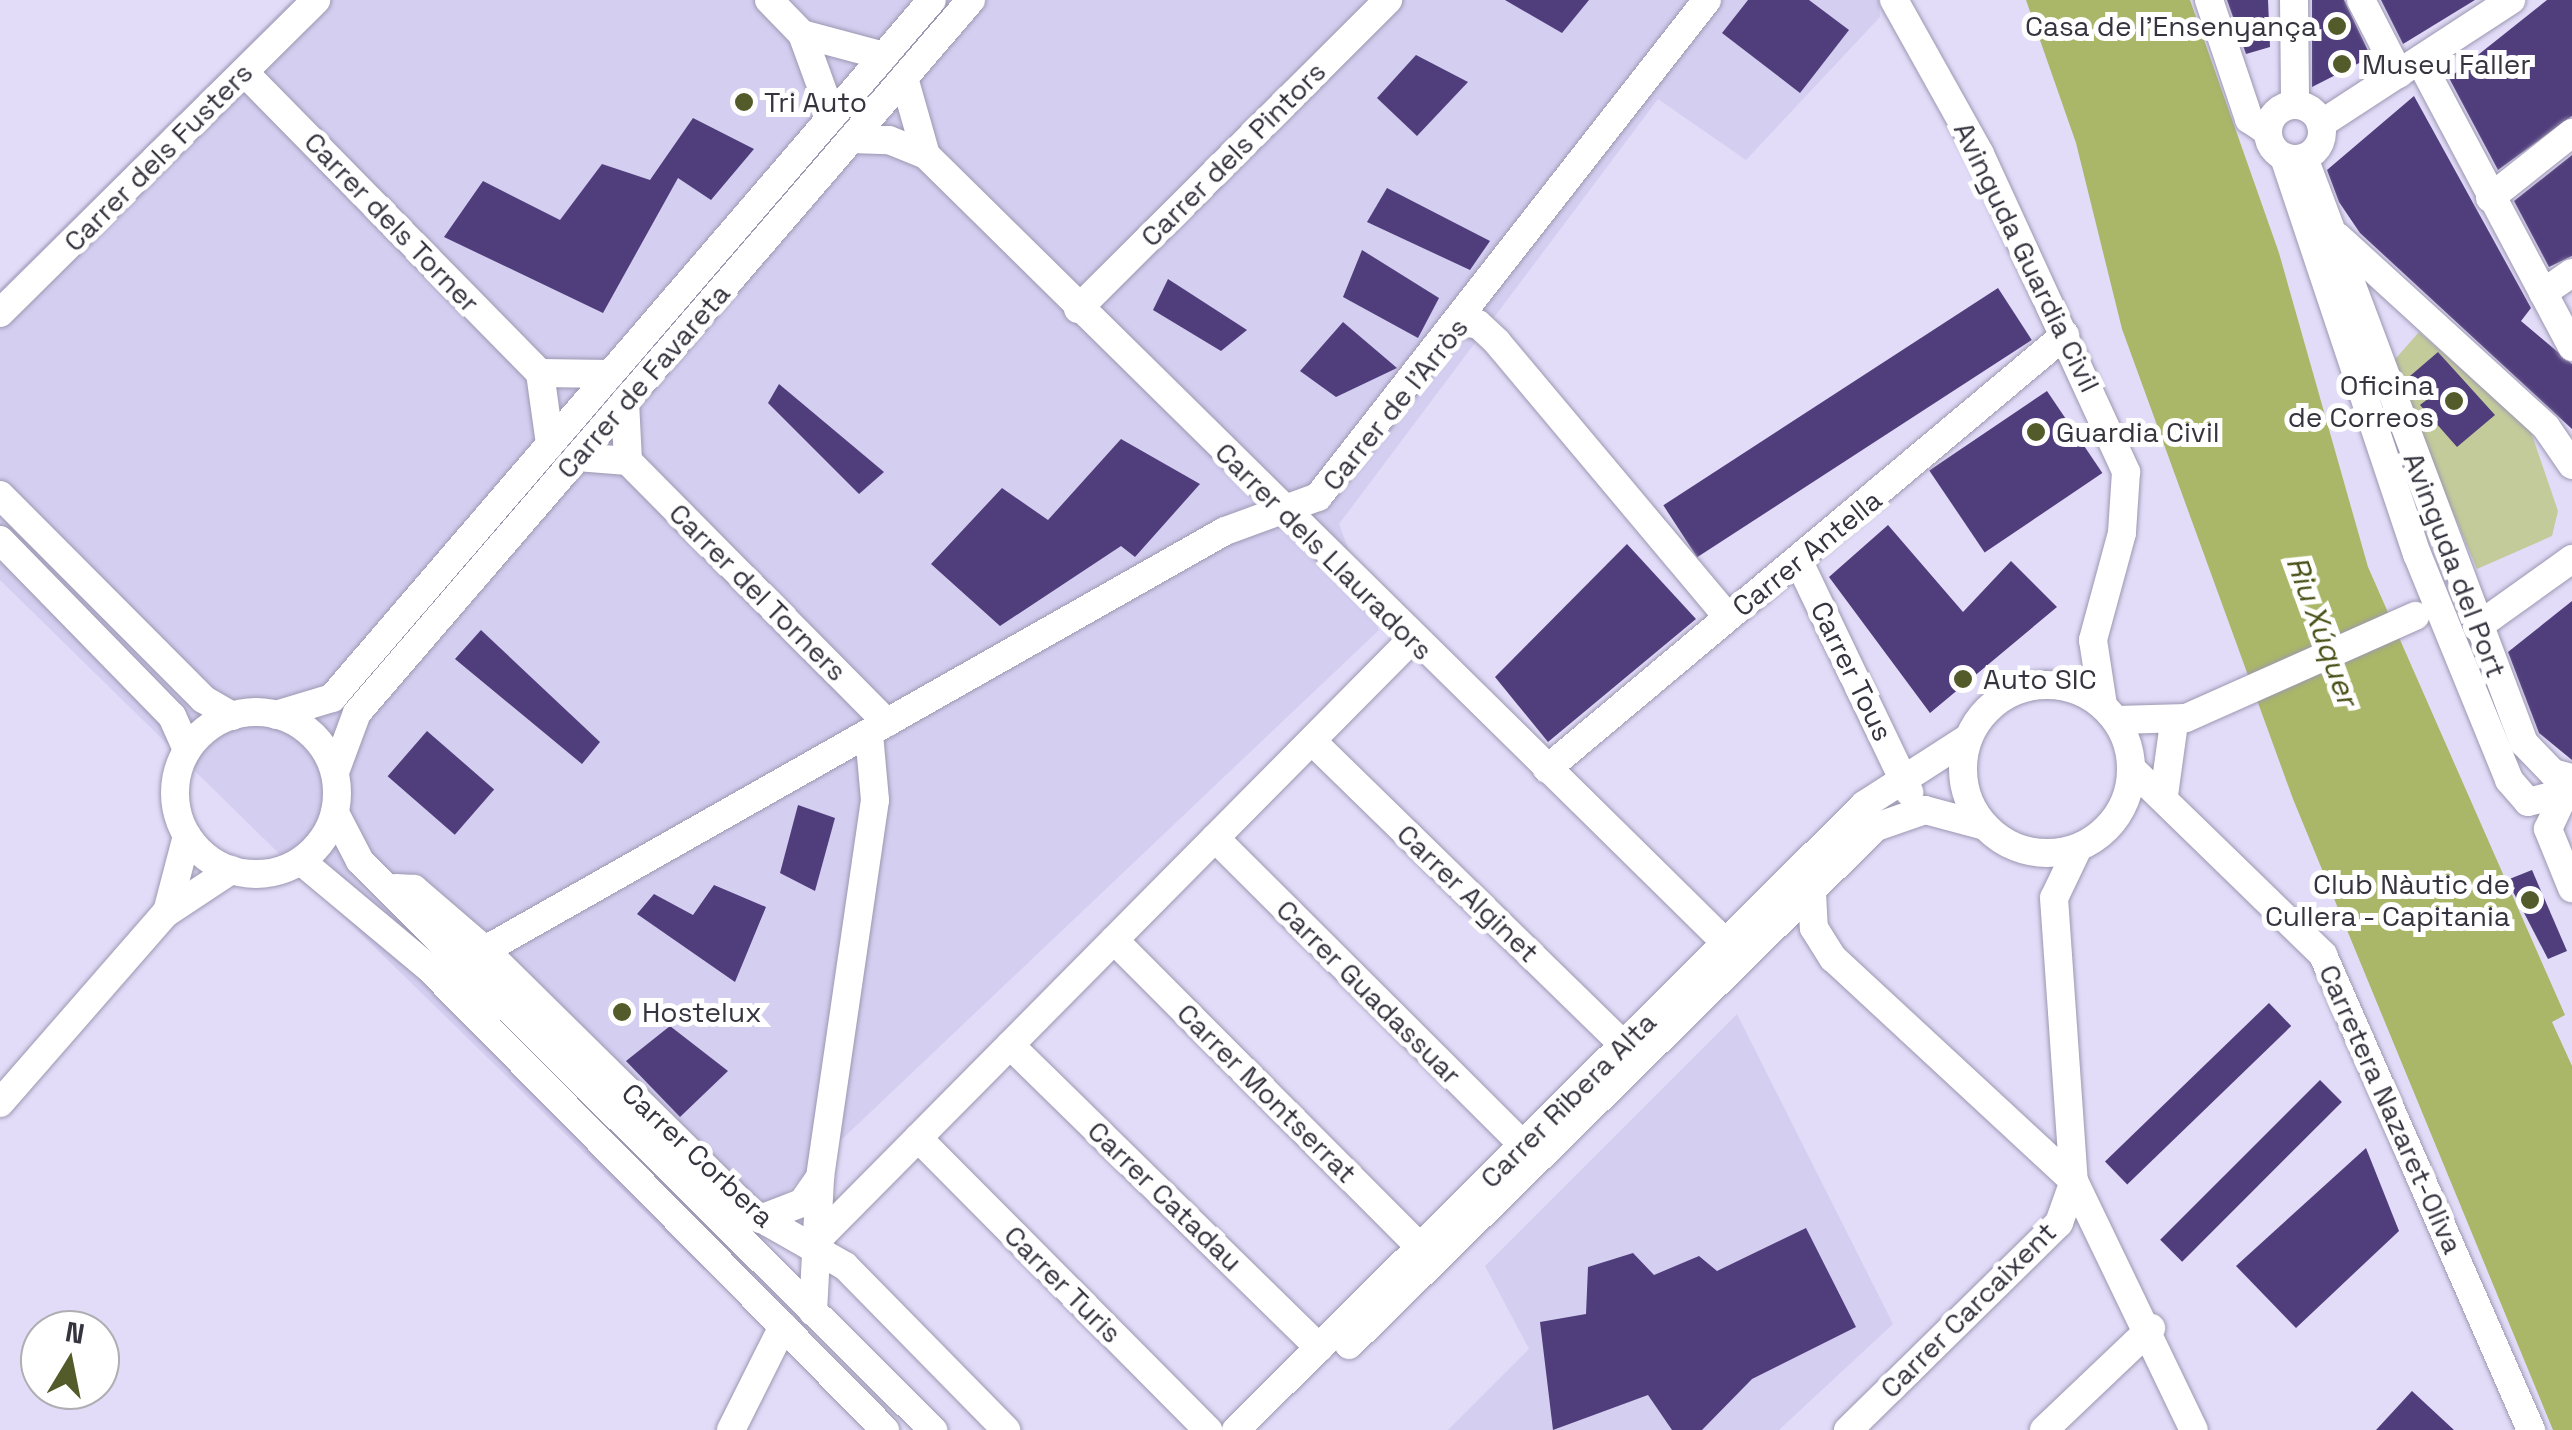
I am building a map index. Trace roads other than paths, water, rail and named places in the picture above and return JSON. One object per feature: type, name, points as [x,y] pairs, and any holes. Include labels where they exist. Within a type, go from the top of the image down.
[{"type":"street","name":"Carrer dels Fusters","points":[[0,313],[316,0]]},
{"type":"street","points":[[769,0],[802,34],[832,116]]},
{"type":"street","name":"Carrer de Favareta","points":[[276,715],[332,698],[932,0]]},
{"type":"street","name":"Carrer de Favareta","points":[[335,772],[357,713],[970,0]]},
{"type":"street","name":"Carrer dels Pintors","points":[[1078,309],[1388,0]]},
{"type":"street","name":"Carrer de l'Arròs","points":[[485,950],[1225,531],[1286,511],[1332,484],[1462,323],[1706,0]]},
{"type":"street","name":"Avinguda Guardia Civil","points":[[1894,0],[2065,335],[2129,492],[2093,640],[2110,713]]},
{"type":"street","points":[[2209,0],[2249,119],[2294,158],[2321,124],[2510,0]]},
{"type":"street","points":[[2294,0],[2295,104]]},
{"type":"street","points":[[2361,0],[2410,67],[2569,339]]},
{"type":"street","points":[[802,34],[884,56]]},
{"type":"street","name":"Carrer dels Torner","points":[[244,72],[540,373]]},
{"type":"street","name":"Carrer dels Llauradors","points":[[904,78],[926,155]]},
{"type":"street","points":[[2267,131],[2276,112],[2295,104]]},
{"type":"street","points":[[2295,104],[2321,124]]},
{"type":"street","points":[[2490,198],[2572,133]]},
{"type":"street","name":"Carrer dels Llauradors","points":[[850,139],[889,140],[926,155],[1412,640],[1726,943]]},
{"type":"street","name":"Avinguda del Port","points":[[2294,158],[2334,233],[2364,329],[2518,727],[2536,758],[2569,789]]},
{"type":"street","name":"Avinguda del Port","points":[[2294,158],[2416,554],[2514,791],[2555,852],[2572,888]]},
{"type":"street","points":[[2334,233],[2400,303],[2546,427],[2572,465]]},
{"type":"street","points":[[2543,294],[2572,273]]},
{"type":"street","points":[[2364,329],[2400,303]]},
{"type":"street","points":[[1462,323],[1478,324],[1498,342],[1728,617]]},
{"type":"street","name":"Carrer Antella","points":[[1546,769],[1728,617],[1800,564],[2065,335]]},
{"type":"street","points":[[550,444],[540,373],[610,374]]},
{"type":"street","points":[[577,457],[628,461],[625,401]]},
{"type":"street","name":"Carrer del Torners","points":[[628,461],[878,728]]},
{"type":"street","points":[[0,495],[203,699],[233,716],[276,715],[314,736],[335,772],[335,813],[360,862],[932,1430]]},
{"type":"street","points":[[0,540],[172,716],[187,750]]},
{"type":"street","name":"Avinguda del Port","points":[[2416,554],[2424,597],[2415,616],[2435,622],[2457,651]]},
{"type":"street","points":[[2477,627],[2572,559]]},
{"type":"street","name":"Carrer Tous","points":[[1800,564],[1905,778]]},
{"type":"street","points":[[2074,1181],[2054,898],[2078,848],[2114,821],[2132,762],[2180,724],[2415,616]]},
{"type":"street","points":[[819,1246],[918,1138],[1412,640]]},
{"type":"street","points":[[2054,898],[2010,846],[1985,826],[1966,794],[1968,738],[1996,702],[2039,684],[2093,640]]},
{"type":"street","points":[[2039,684],[2110,713],[2180,724]]},
{"type":"street","points":[[2110,713],[2132,762]]},
{"type":"street","points":[[166,913],[187,836],[175,793],[187,750],[233,716]]},
{"type":"street","points":[[2164,795],[2180,724]]},
{"type":"street","points":[[813,1312],[820,1178],[874,800],[878,728]]},
{"type":"street","name":"Carrer Ribera Alta","points":[[1236,1430],[1864,805],[1968,738]]},
{"type":"street","name":"Carrer Alginet","points":[[1312,741],[1624,1045]]},
{"type":"street","name":"Carretera Nazaret-Oliva","points":[[2132,762],[2331,968],[2531,1430]]},
{"type":"street","points":[[1905,778],[1903,812],[1985,826]]},
{"type":"street","points":[[2514,791],[2528,802],[2569,789]]},
{"type":"street","points":[[2555,852],[2548,829],[2569,789]]},
{"type":"street","name":"Carretera Nazaret-Oliva","points":[[2114,821],[2160,809],[2194,826]]},
{"type":"street","name":"Carrer Ribera Alta","points":[[1262,1430],[1876,827],[1903,812]]},
{"type":"street","points":[[0,1102],[166,913],[231,870],[279,871],[301,861],[335,813]]},
{"type":"street","points":[[187,836],[231,870]]},
{"type":"street","name":"Carrer Guadassuar","points":[[1215,838],[1523,1145]]},
{"type":"street","points":[[2010,846],[2078,848]]},
{"type":"street","points":[[301,861],[429,968],[885,1430]]},
{"type":"street","name":"Carrer Corbera","points":[[388,888],[414,888],[485,950],[760,1219],[819,1246],[845,1266],[1006,1430]]},
{"type":"street","points":[[1812,892],[1814,928],[1833,958],[2074,1181],[2152,1328],[2194,1430]]},
{"type":"street","name":"Carrer Montserrat","points":[[1114,940],[1420,1247]]},
{"type":"street","name":"Carrer Catadau","points":[[1010,1045],[1319,1348]]},
{"type":"street","name":"Carrer Turis","points":[[918,1138],[1208,1430]]},
{"type":"street","points":[[760,1219],[802,1203],[820,1178]]},
{"type":"street","name":"Carrer Carcaixent","points":[[1848,1430],[2059,1223],[2074,1181]]},
{"type":"street","points":[[731,1430],[782,1326]]},
{"type":"street","points":[[2044,1430],[2152,1328]]},
{"type":"water","name":"Riu Xúquer","points":[[2026,0],[2190,0],[2279,253],[2368,567],[2565,1015],[2552,1022],[2572,1066],[2572,1430],[2553,1430],[2293,799],[2122,329],[2076,143]]},
{"type":"place","name":"Casa de l'Ensenyança","points":[[2337,26]]},
{"type":"place","name":"Museu Faller","points":[[2342,64]]},
{"type":"place","name":"Tri Auto","points":[[744,102]]},
{"type":"place","name":"Oficina de Correos","points":[[2454,401]]},
{"type":"place","name":"Guardia Civil","points":[[2036,432]]},
{"type":"place","name":"Auto SIC","points":[[1963,679]]},
{"type":"place","name":"Club Nàutic de Cullera - Capitania","points":[[2530,900]]},
{"type":"place","name":"Hostelux","points":[[622,1012]]}]
